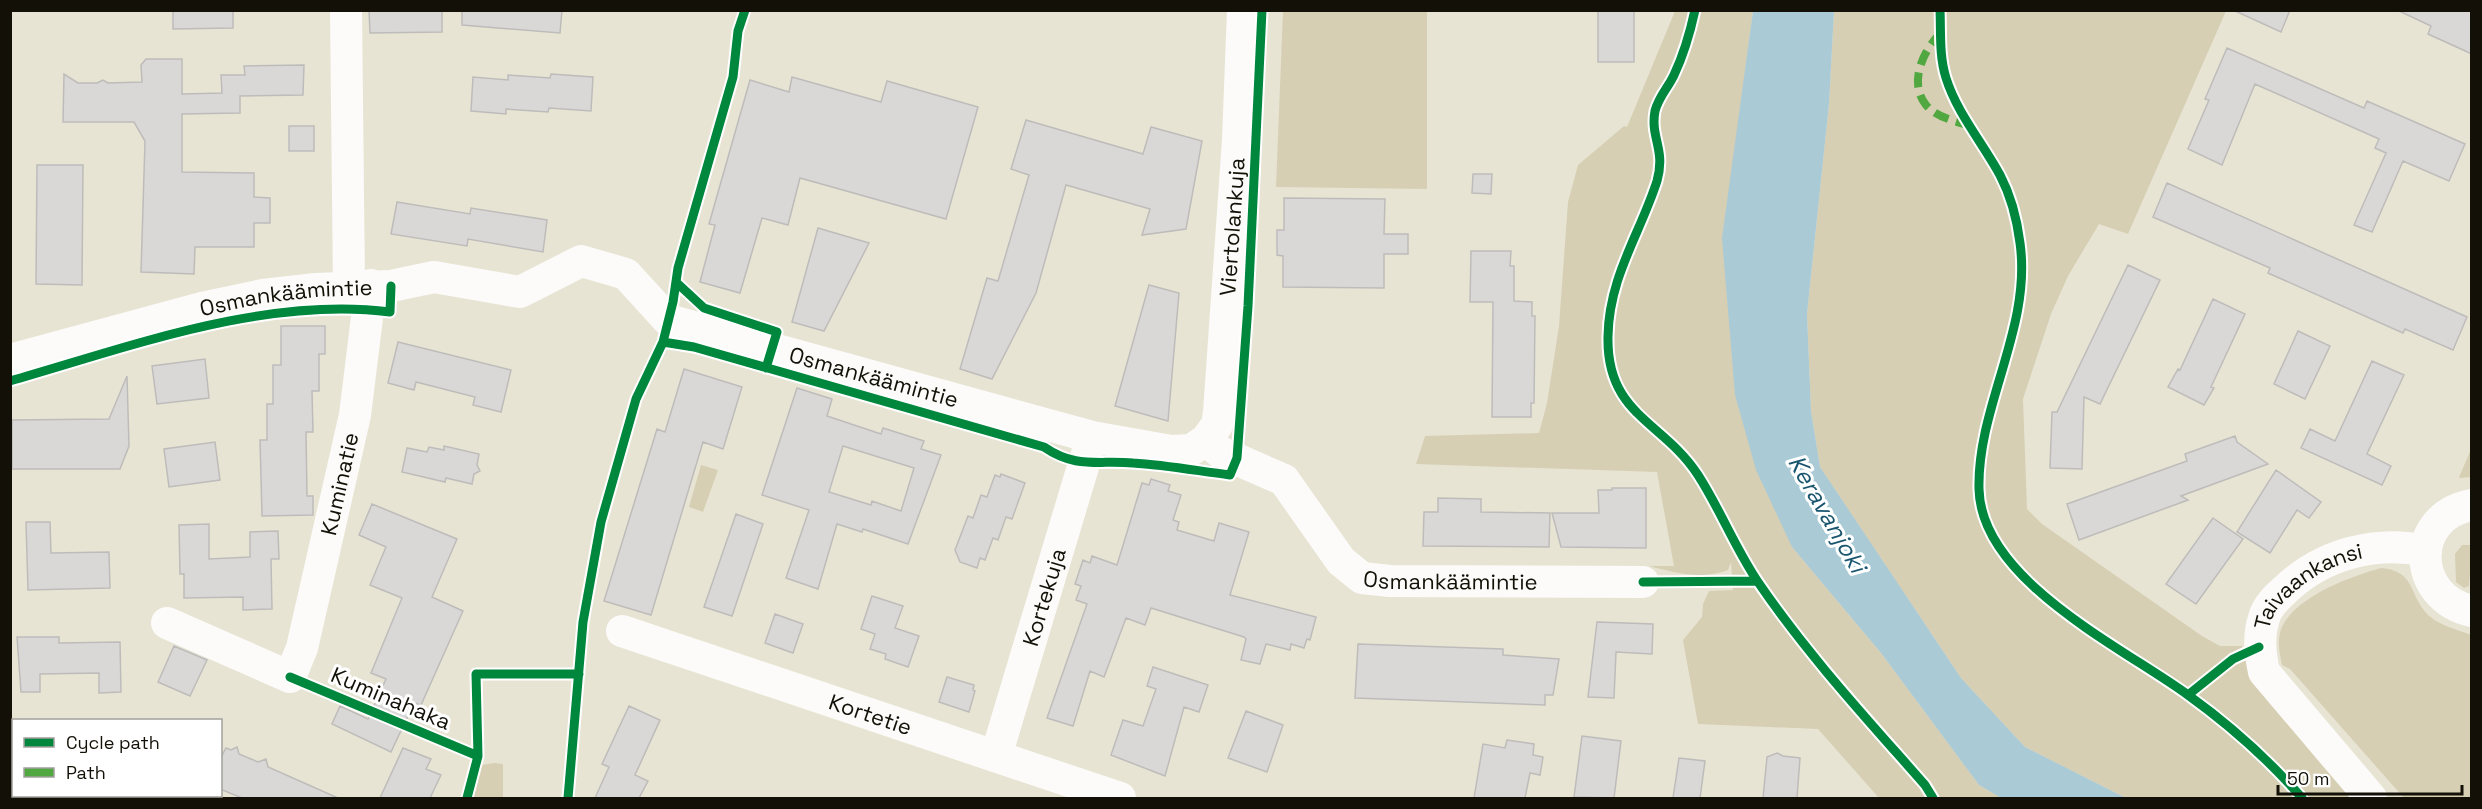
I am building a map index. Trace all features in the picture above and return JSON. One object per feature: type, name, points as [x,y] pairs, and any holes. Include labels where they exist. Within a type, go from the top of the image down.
[{"type":"street","name":"Kuminatie","points":[[167,623],[290,677],[302,648],[356,415],[360,286],[346,10]]},
{"type":"street","name":"Viertolankuja","points":[[1206,440],[1217,425],[1219,413],[1238,140],[1243,10]]},
{"type":"street","name":"Osmankäämintie","points":[[10,360],[224,303],[263,295],[360,286],[391,286],[418,278],[434,277],[520,292],[581,261],[626,274],[668,320],[1092,437],[1171,451],[1191,450],[1206,440],[1220,452],[1284,480],[1341,561],[1362,578],[1397,581],[1643,582]]},
{"type":"street","name":"Kortekuja","points":[[996,756],[1092,437]]},
{"type":"street","points":[[2472,505],[2445,516],[2432,531],[2426,552],[2427,572],[2437,591],[2453,605],[2472,611]]},
{"type":"street","name":"Taivaankansi","points":[[2370,798],[2264,672],[2259,647],[2264,617],[2272,602],[2314,566],[2372,548],[2406,547],[2426,552]]},
{"type":"street","name":"Kortetie","points":[[622,631],[1120,798]]},
{"type":"shaded area","points":[[1283,11],[1427,11],[1427,189],[1276,187]]},
{"type":"shaded area","points":[[1675,11],[1753,11],[1744,81],[1792,547],[1881,653],[1979,785],[2001,798],[1879,798],[1818,729],[1698,724],[1683,640],[1702,617],[1703,604],[1709,591],[1733,590],[1731,562],[1728,570],[1708,575],[1679,573],[1649,566],[1674,566],[1657,472],[1416,464],[1425,436],[1539,433],[1547,403],[1559,326],[1568,202],[1578,165],[1624,126],[1627,127]]},
{"type":"shaded area","points":[[1834,11],[2226,11],[2128,234],[2099,224],[2068,276],[2051,314],[2023,399],[2027,509],[2042,524],[2202,636],[2220,646],[2242,646],[2249,669],[2358,798],[2126,798],[2025,747],[1961,678],[1839,496],[1820,467],[1811,411],[1807,314],[1829,104]]},
{"type":"shaded area","points":[[2471,449],[2471,477],[2459,478],[2460,475]]},
{"type":"shaded area","points":[[701,465],[718,470],[703,512],[689,507]]},
{"type":"shaded area","points":[[2462,545],[2472,545],[2469,586],[2464,588],[2456,582],[2455,554]]},
{"type":"shaded area","points":[[2381,568],[2392,570],[2406,579],[2422,607],[2432,619],[2471,635],[2471,798],[2404,798],[2290,669],[2282,665],[2279,649],[2280,633],[2284,623],[2302,603],[2355,576]]},
{"type":"shaded area","points":[[12,743],[12,797],[66,798],[11,798]]},
{"type":"shaded area","points":[[503,764],[503,798],[474,798],[477,773],[482,765]]},
{"type":"water","name":"Keravanjoki","points":[[1753,11],[1834,11],[1829,104],[1807,314],[1811,411],[1820,467],[1961,678],[2025,747],[2126,798],[2001,798],[1979,785],[1881,653],[1792,547],[1756,470],[1735,395],[1722,238]]},
{"type":"building","points":[[173,10],[233,10],[233,28],[173,29]]},
{"type":"building","points":[[369,10],[442,10],[442,32],[370,33]]},
{"type":"building","points":[[462,10],[562,10],[560,33],[462,25]]},
{"type":"building","points":[[1598,10],[1634,10],[1634,62],[1598,62]]},
{"type":"building","points":[[2233,10],[2290,10],[2281,32]]},
{"type":"building","points":[[2397,10],[2472,10],[2472,54],[2428,34],[2431,26]]},
{"type":"building","points":[[2227,48],[2364,108],[2367,101],[2465,144],[2449,181],[2403,161],[2372,232],[2354,225],[2386,153],[2375,148],[2379,139],[2255,84],[2222,165],[2188,149],[2209,100],[2205,99]]},
{"type":"building","points":[[146,59],[182,59],[182,94],[222,93],[221,75],[245,75],[244,66],[304,65],[303,95],[240,96],[240,113],[182,114],[182,172],[254,173],[254,197],[270,198],[270,223],[254,223],[254,247],[195,247],[194,274],[141,272],[145,141],[134,122],[63,122],[64,74],[78,83],[97,83],[103,80],[108,83],[142,82],[141,65]]},
{"type":"building","points":[[551,74],[593,77],[591,111],[549,108],[548,112],[506,109],[506,114],[471,111],[473,77],[508,80],[508,75],[550,78]]},
{"type":"building","points":[[792,77],[881,102],[887,81],[978,107],[946,219],[800,178],[788,225],[762,218],[740,293],[700,282],[715,225],[709,224],[750,80],[789,92]]},
{"type":"building","points":[[1026,120],[1143,154],[1151,127],[1202,141],[1186,229],[1142,235],[1150,209],[1066,185],[1036,293],[992,379],[960,369],[987,278],[998,281],[1029,175],[1011,169]]},
{"type":"building","points":[[289,126],[314,126],[314,151],[289,151]]},
{"type":"building","points":[[37,165],[83,165],[82,285],[36,284]]},
{"type":"building","points":[[1473,174],[1492,174],[1491,194],[1472,193]]},
{"type":"building","points":[[2167,183],[2467,317],[2453,350],[2405,329],[2403,333],[2268,273],[2270,268],[2153,217]]},
{"type":"building","points":[[1284,198],[1385,199],[1384,234],[1408,234],[1408,254],[1384,254],[1384,288],[1283,287],[1283,256],[1277,255],[1277,230],[1284,230]]},
{"type":"building","points":[[397,202],[470,214],[471,208],[547,220],[543,252],[468,239],[467,246],[391,234]]},
{"type":"building","points":[[818,228],[869,243],[824,331],[792,322]]},
{"type":"building","points":[[1471,251],[1511,251],[1510,266],[1514,266],[1514,301],[1532,302],[1532,316],[1535,316],[1534,403],[1531,403],[1531,417],[1492,417],[1493,302],[1470,302]]},
{"type":"building","points":[[2128,265],[2160,280],[2100,404],[2084,397],[2082,469],[2050,468],[2052,412],[2057,412]]},
{"type":"building","points":[[1149,285],[1179,293],[1168,421],[1115,406]]},
{"type":"building","points":[[2213,299],[2245,314],[2211,387],[2214,388],[2204,405],[2168,387],[2178,369],[2180,370]]},
{"type":"building","points":[[281,326],[325,326],[325,354],[319,354],[319,391],[312,391],[313,432],[306,432],[307,496],[313,496],[313,515],[262,516],[260,440],[267,440],[267,404],[273,404],[273,365],[281,365]]},
{"type":"building","points":[[2298,331],[2330,346],[2305,399],[2274,384]]},
{"type":"building","points":[[398,342],[511,370],[501,412],[473,405],[475,397],[416,382],[414,390],[388,383]]},
{"type":"building","points":[[205,359],[209,398],[157,404],[152,366]]},
{"type":"building","points":[[2372,361],[2404,375],[2367,454],[2391,466],[2382,485],[2301,448],[2310,429],[2335,441]]},
{"type":"building","points":[[684,369],[742,387],[723,449],[703,442],[651,615],[604,601],[657,429],[665,432]]},
{"type":"building","points":[[127,376],[129,446],[120,469],[12,469],[12,420],[109,419]]},
{"type":"building","points":[[797,388],[832,399],[827,416],[881,434],[883,428],[924,441],[921,449],[941,455],[908,544],[863,529],[862,532],[837,524],[818,589],[786,578],[809,510],[762,495]],"holes":[[[843,446],[914,468],[901,511],[872,501],[871,505],[829,492]]]},
{"type":"building","points":[[2235,436],[2237,442],[2268,464],[2181,496],[2188,500],[2079,540],[2067,504],[2187,461],[2185,454]]},
{"type":"building","points":[[215,442],[220,480],[169,487],[164,449]]},
{"type":"building","points":[[444,446],[479,454],[477,465],[480,471],[474,474],[472,484],[446,478],[445,482],[402,472],[407,448],[427,452],[429,447],[444,450]]},
{"type":"building","points":[[2276,470],[2321,502],[2309,518],[2297,510],[2270,553],[2237,532]]},
{"type":"building","points":[[1001,474],[1025,483],[1012,519],[1006,517],[998,540],[993,538],[985,560],[980,558],[977,568],[960,562],[955,550],[968,516],[973,518],[981,495],[987,497],[995,475],[1000,477]]},
{"type":"building","points":[[1151,479],[1170,485],[1168,491],[1181,495],[1173,520],[1179,522],[1177,530],[1214,541],[1219,523],[1249,532],[1230,595],[1316,617],[1310,640],[1307,639],[1304,648],[1291,644],[1290,650],[1266,644],[1260,664],[1241,660],[1246,639],[1244,637],[1151,608],[1145,625],[1126,618],[1104,677],[1090,671],[1073,726],[1047,718],[1087,604],[1076,600],[1081,586],[1075,584],[1083,560],[1090,563],[1092,556],[1117,565],[1142,483],[1149,485]]},
{"type":"building","points":[[1612,488],[1646,488],[1646,548],[1561,547],[1552,513],[1599,513],[1598,490],[1612,490]]},
{"type":"building","points":[[1438,498],[1481,499],[1481,512],[1550,513],[1549,547],[1423,546],[1424,512],[1438,512]]},
{"type":"building","points":[[372,504],[457,539],[432,597],[463,611],[421,705],[414,703],[391,752],[332,724],[340,706],[368,719],[386,679],[371,673],[402,598],[370,585],[386,547],[359,535]]},
{"type":"building","points":[[736,514],[763,524],[732,616],[704,607]]},
{"type":"building","points":[[2213,518],[2243,539],[2196,604],[2166,584]]},
{"type":"building","points":[[26,522],[50,522],[51,553],[109,552],[110,588],[28,590]]},
{"type":"building","points":[[209,524],[209,559],[250,557],[250,532],[278,531],[279,559],[271,559],[272,609],[243,610],[243,597],[184,598],[184,574],[180,574],[179,525]]},
{"type":"building","points":[[872,596],[903,606],[895,628],[919,636],[908,667],[885,659],[886,654],[870,649],[875,634],[861,629]]},
{"type":"building","points":[[775,614],[803,624],[793,653],[765,643]]},
{"type":"building","points":[[1597,622],[1653,624],[1652,654],[1616,652],[1614,698],[1588,697]]},
{"type":"building","points":[[17,637],[59,637],[59,643],[120,642],[121,692],[99,693],[99,673],[40,674],[40,692],[21,692]]},
{"type":"building","points":[[1358,644],[1503,649],[1503,655],[1559,659],[1553,695],[1545,695],[1545,705],[1355,698]]},
{"type":"building","points":[[174,646],[207,660],[190,696],[158,682]]},
{"type":"building","points":[[1153,667],[1208,685],[1199,712],[1184,707],[1165,776],[1111,755],[1123,720],[1143,726],[1156,689],[1147,686]]},
{"type":"building","points":[[947,677],[974,685],[973,690],[975,691],[969,712],[939,702]]},
{"type":"building","points":[[629,706],[660,720],[635,775],[648,781],[639,798],[595,798],[609,767],[602,764]]},
{"type":"building","points":[[1246,711],[1283,725],[1267,772],[1228,758]]},
{"type":"building","points":[[1582,736],[1621,741],[1614,798],[1574,797]]},
{"type":"building","points":[[1507,740],[1534,744],[1533,755],[1543,757],[1540,775],[1530,773],[1525,798],[1474,798],[1483,744],[1505,748]]},
{"type":"building","points":[[237,747],[239,754],[258,762],[266,759],[268,767],[338,798],[242,798],[222,790],[222,755],[226,748],[231,750]]},
{"type":"building","points":[[403,748],[431,759],[426,769],[441,775],[430,798],[380,798]]},
{"type":"building","points":[[1777,753],[1800,758],[1797,798],[1763,798],[1767,757]]},
{"type":"building","points":[[1679,758],[1705,761],[1700,798],[1673,798]]},
{"type":"marked path","points":[[1941,33],[1924,57],[1920,67],[1918,87],[1926,105],[1935,113],[1968,125]]},
{"type":"cycle path","points":[[568,798],[583,622],[601,522],[636,399],[663,342],[673,302],[678,268],[733,77],[738,31],[745,10]]},
{"type":"cycle path","points":[[663,342],[694,347],[1044,447],[1077,461],[1145,464],[1230,475],[1237,458],[1248,306],[1262,10]]},
{"type":"cycle path","points":[[1695,10],[1681,59],[1655,111],[1654,129],[1660,160],[1657,181],[1619,275],[1614,294],[1608,336],[1610,362],[1616,383],[1626,400],[1639,415],[1684,457],[1698,475],[1750,569],[1777,609],[1838,686],[1925,785],[1933,798]]},
{"type":"cycle path","points":[[1940,10],[1941,53],[1946,78],[1963,115],[2004,183],[2013,208],[2020,243],[2022,275],[2018,306],[2012,336],[1986,428],[1981,458],[1979,489],[1986,522],[2004,553],[2029,582],[2060,609],[2161,676],[2219,719],[2262,756],[2302,798]]},
{"type":"cycle path","points":[[677,283],[704,308],[777,332],[766,368]]},
{"type":"cycle path","points":[[10,381],[150,340],[246,318],[295,311],[343,309],[390,312],[391,286]]},
{"type":"cycle path","points":[[1643,582],[1757,581]]},
{"type":"cycle path","points":[[2188,695],[2233,659],[2259,647]]},
{"type":"cycle path","points":[[467,798],[478,756],[476,674],[579,674]]},
{"type":"cycle path","name":"Kuminahaka","points":[[290,677],[478,756]]}]
